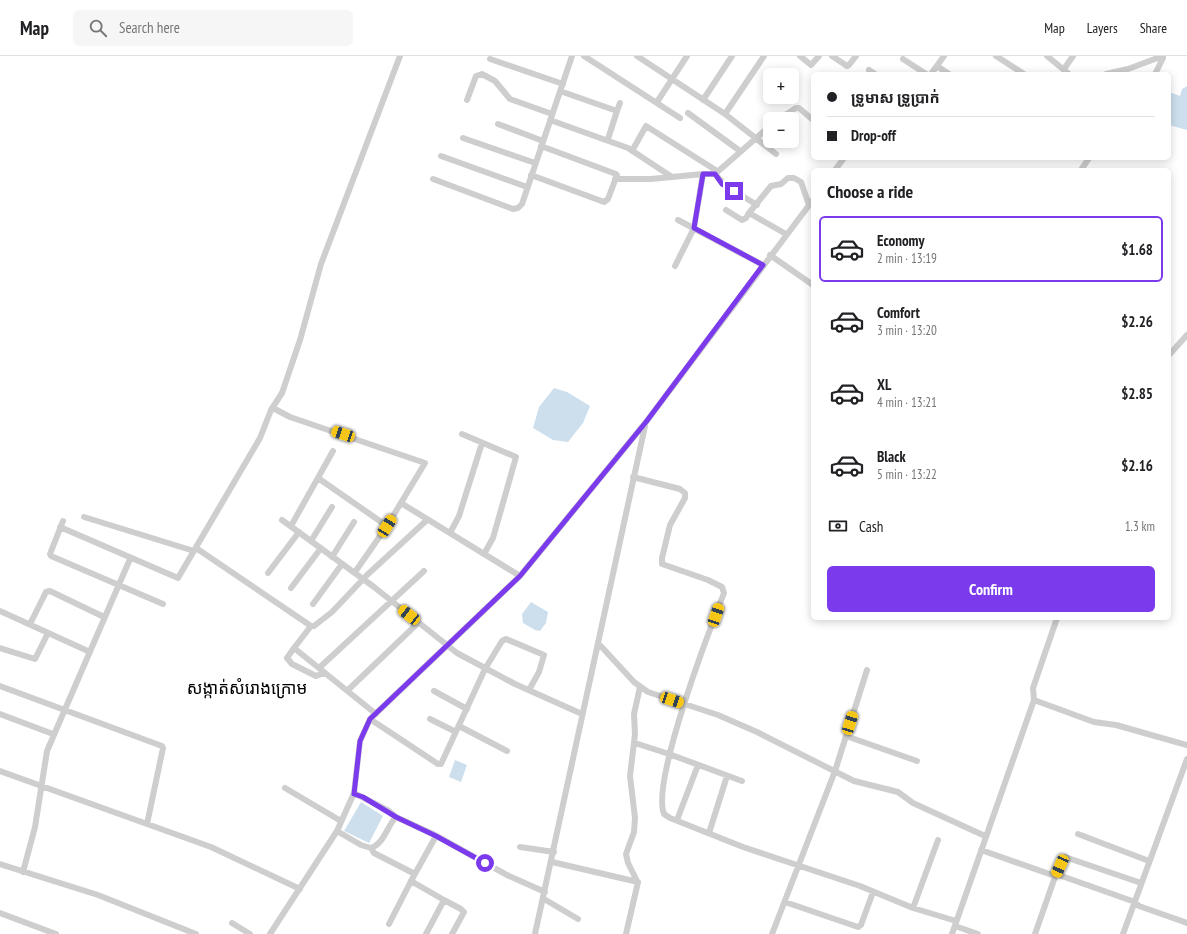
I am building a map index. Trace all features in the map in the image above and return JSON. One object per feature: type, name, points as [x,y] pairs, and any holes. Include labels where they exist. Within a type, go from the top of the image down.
[{"type":"street","points":[[163,604],[51,556],[50,554],[61,524],[130,559],[178,578],[260,438],[273,408],[282,393],[300,340],[321,264],[400,56]]},
{"type":"street","points":[[433,179],[513,209],[518,208],[522,204],[572,56]]},
{"type":"street","points":[[584,56],[680,118]]},
{"type":"street","points":[[638,56],[725,114],[776,154]]},
{"type":"street","points":[[725,114],[764,56]]},
{"type":"street","points":[[800,56],[811,65],[819,56]]},
{"type":"street","points":[[832,56],[847,66],[856,56]]},
{"type":"street","points":[[932,72],[944,56]]},
{"type":"street","points":[[996,56],[1021,72]]},
{"type":"street","points":[[1047,56],[1067,72]]},
{"type":"street","points":[[1064,69],[1073,56]]},
{"type":"street","points":[[657,102],[684,57]]},
{"type":"street","points":[[703,100],[730,57]]},
{"type":"street","points":[[1115,72],[1163,57]]},
{"type":"street","points":[[1156,72],[1163,57]]},
{"type":"street","points":[[490,59],[563,84]]},
{"type":"street","points":[[903,59],[923,72]]},
{"type":"street","points":[[937,66],[946,72]]},
{"type":"street","points":[[467,100],[476,76],[482,74],[495,81],[510,98],[551,117],[608,139],[632,151],[672,177]]},
{"type":"street","points":[[560,91],[617,111]]},
{"type":"street","points":[[608,139],[620,103]]},
{"type":"street","points":[[790,112],[796,108],[811,119]]},
{"type":"street","points":[[688,113],[740,151]]},
{"type":"street","points":[[498,124],[616,174],[608,199],[604,202],[531,175]]},
{"type":"street","points":[[632,151],[646,126],[716,172],[726,186],[757,205]]},
{"type":"street","points":[[615,179],[672,177],[716,172],[763,132]]},
{"type":"street","points":[[463,138],[535,164]]},
{"type":"street","points":[[441,156],[527,187]]},
{"type":"street","points":[[675,266],[694,228],[703,174]]},
{"type":"street","points":[[726,210],[742,220],[746,218],[771,186],[781,184],[788,178],[794,178],[801,182],[809,205]]},
{"type":"street","points":[[270,934],[337,831],[354,794],[360,741],[370,719],[449,646],[520,576],[646,422],[770,255],[811,202]]},
{"type":"street","points":[[750,212],[786,234]]},
{"type":"street","points":[[678,220],[763,265]]},
{"type":"street","points":[[770,255],[811,285]]},
{"type":"street","points":[[1171,353],[1187,335]]},
{"type":"street","points":[[273,408],[290,418],[425,463],[387,526],[355,572]]},
{"type":"street","points":[[535,934],[544,899],[582,714],[591,679],[633,476],[646,422]]},
{"type":"street","points":[[462,434],[516,457],[494,538],[484,554]]},
{"type":"street","points":[[450,533],[459,516],[482,443]]},
{"type":"street","points":[[291,526],[333,451]]},
{"type":"street","points":[[633,476],[680,489],[685,493],[685,498],[670,525],[662,558],[662,564],[708,580],[722,587],[724,593],[669,754],[662,809],[666,816],[956,923],[978,934]]},
{"type":"street","points":[[318,478],[387,526]]},
{"type":"street","points":[[401,503],[520,576]]},
{"type":"street","points":[[311,541],[332,507]]},
{"type":"street","points":[[84,517],[195,550],[312,626]]},
{"type":"street","points":[[282,520],[355,572],[449,646],[485,668],[582,714]]},
{"type":"street","points":[[424,571],[391,601],[316,676],[292,664],[287,658],[312,626],[316,626],[332,612],[363,579],[428,520]]},
{"type":"street","points":[[332,557],[354,522]]},
{"type":"street","points":[[268,573],[298,532]]},
{"type":"street","points":[[291,588],[321,548]]},
{"type":"street","points":[[23,872],[35,827],[47,751],[53,734],[130,559]]},
{"type":"street","points":[[313,604],[342,564]]},
{"type":"street","points":[[30,624],[46,592],[50,591],[104,617]]},
{"type":"street","points":[[0,611],[90,652]]},
{"type":"street","points":[[952,934],[985,836],[1034,700],[1033,688],[1057,620]]},
{"type":"street","points":[[348,690],[418,623]]},
{"type":"street","points":[[0,648],[34,660],[48,633]]},
{"type":"street","points":[[370,719],[438,764],[441,764],[485,668],[498,646],[506,639],[538,651],[544,655],[544,660],[529,690]]},
{"type":"street","points":[[598,643],[640,687],[718,715],[757,732],[857,782],[898,792],[912,803],[985,836]]},
{"type":"street","points":[[294,648],[376,714]]},
{"type":"street","points":[[772,934],[835,771],[867,670]]},
{"type":"street","points":[[0,686],[64,711],[162,746],[163,748],[147,824]]},
{"type":"street","points":[[626,934],[639,885],[628,863],[626,854],[634,832],[635,818],[630,776],[635,743],[634,714],[640,687]]},
{"type":"street","points":[[434,691],[467,710]]},
{"type":"street","points":[[1034,700],[1094,722],[1116,725],[1187,745]]},
{"type":"street","points":[[0,714],[53,734]]},
{"type":"street","points":[[430,719],[458,729],[507,751]]},
{"type":"street","points":[[846,736],[917,761]]},
{"type":"street","points":[[635,743],[742,781]]},
{"type":"street","points":[[1123,934],[1187,759]]},
{"type":"street","points":[[677,820],[698,765]]},
{"type":"street","points":[[0,771],[211,846],[300,888]]},
{"type":"street","points":[[709,833],[727,776]]},
{"type":"street","points":[[285,788],[341,821]]},
{"type":"street","points":[[354,794],[389,811],[396,817],[436,836],[509,876],[545,892]]},
{"type":"street","points":[[371,848],[378,844],[391,822],[396,817]]},
{"type":"street","points":[[337,831],[361,845],[371,848],[374,853],[415,874]]},
{"type":"street","points":[[1078,834],[1149,861]]},
{"type":"street","points":[[389,924],[411,880],[436,836]]},
{"type":"street","points":[[913,908],[938,840]]},
{"type":"street","points":[[520,847],[554,852]]},
{"type":"street","points":[[981,850],[1135,902],[1139,906],[1187,924]]},
{"type":"street","points":[[1035,934],[1056,875],[1065,858],[1141,883]]},
{"type":"street","points":[[552,862],[637,881]]},
{"type":"street","points":[[0,864],[98,895],[196,934]]},
{"type":"street","points":[[411,880],[464,912],[452,934]]},
{"type":"street","points":[[785,902],[858,927],[862,925],[873,892]]},
{"type":"street","points":[[544,899],[578,919]]},
{"type":"street","points":[[426,934],[444,900]]},
{"type":"street","points":[[0,913],[56,934]]},
{"type":"street","points":[[232,923],[250,934]]},
{"type":"water","points":[[1187,86],[1187,130],[1171,126],[1171,93],[1180,96],[1182,89]]},
{"type":"water","points":[[554,388],[567,392],[590,406],[583,423],[568,442],[553,440],[533,428],[539,407]]},
{"type":"water","points":[[531,602],[548,612],[546,623],[540,631],[535,630],[523,623],[522,614]]},
{"type":"water","points":[[455,760],[467,765],[461,782],[449,777]]},
{"type":"water","points":[[361,802],[383,816],[369,843],[344,831]]},
{"type":"district","name":"សង្កាត់សំរោងក្រោម","points":[[247,688]]},
{"type":"route","points":[[485,863],[436,836],[396,817],[389,811],[363,797],[354,794],[360,741],[363,732],[370,719],[449,646],[520,576],[597,485],[763,265],[694,228],[703,174],[715,174],[722,184],[734,191]]}]
